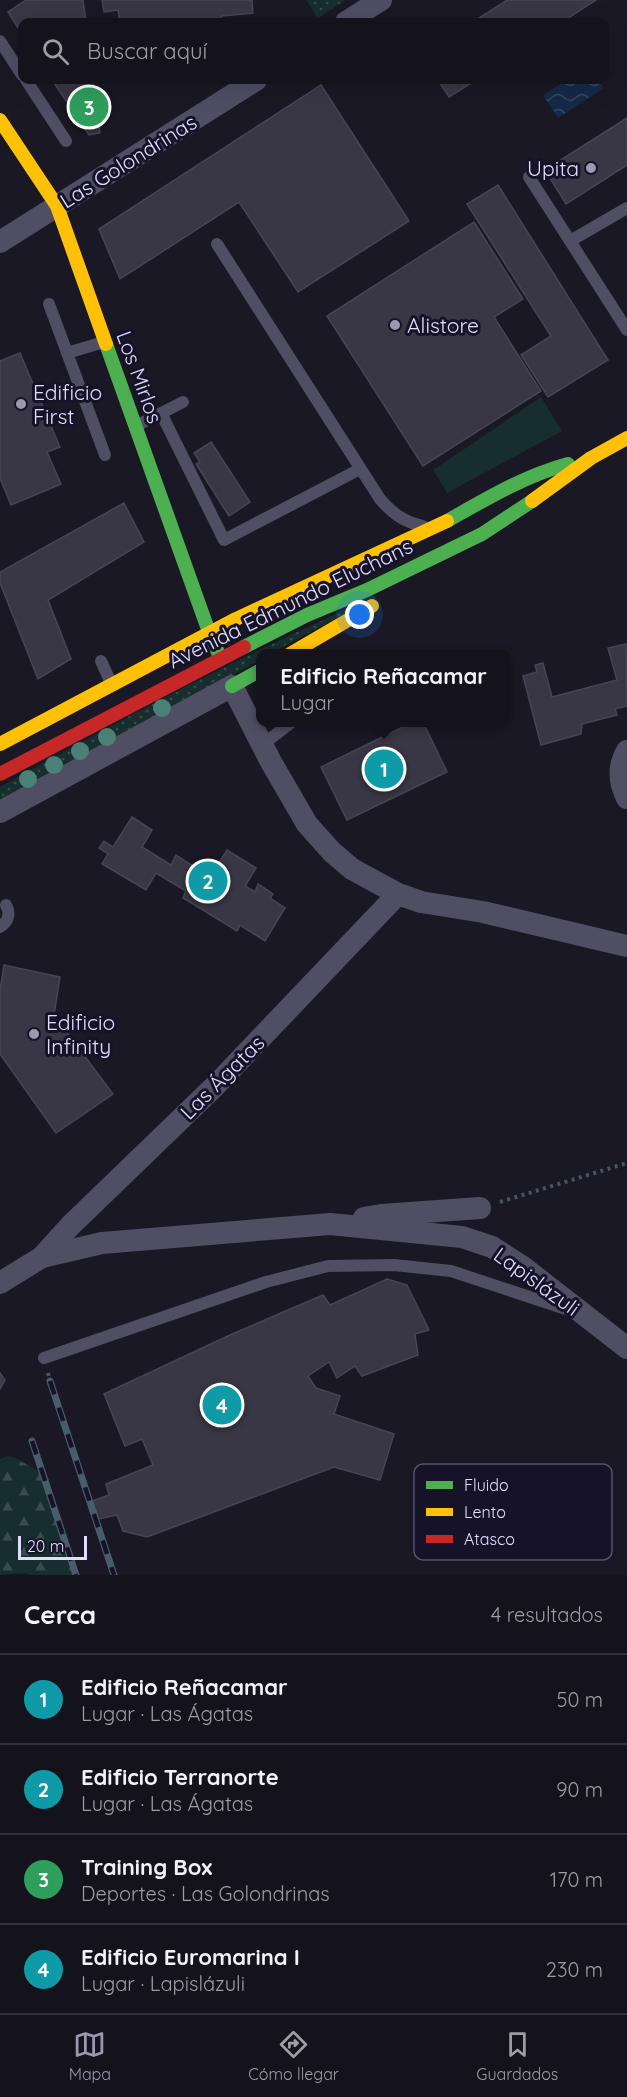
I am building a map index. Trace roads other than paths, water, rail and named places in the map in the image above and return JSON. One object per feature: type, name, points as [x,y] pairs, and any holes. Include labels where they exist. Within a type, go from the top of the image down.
[{"type":"main road","name":"Los Mirlos","points":[[0,120],[57,206],[209,632],[221,658]]},
{"type":"main road","name":"Avenida Edmundo Eluchans","points":[[0,774],[221,658],[452,549],[511,516],[591,458],[624,440]]},
{"type":"main road","name":"Avenida Edmundo Eluchans","points":[[0,744],[209,632],[436,526],[496,492],[545,470],[591,458]]},
{"type":"main road","points":[[399,590],[452,549]]},
{"type":"main road","points":[[302,649],[322,641],[385,598]]},
{"type":"main road","points":[[232,686],[256,673]]},
{"type":"street","points":[[352,18],[381,0]]},
{"type":"street","name":"Las Golondrinas","points":[[0,242],[250,84]]},
{"type":"street","points":[[0,812],[232,686],[262,746],[308,824],[319,838],[352,868],[398,894],[421,902],[483,912],[627,946]]},
{"type":"street","points":[[627,751],[621,767],[620,779],[627,798]]},
{"type":"street","name":"Las Ágatas","points":[[42,1257],[71,1225],[216,1085],[398,894]]},
{"type":"street","name":"Lapislázuli","points":[[42,1257],[102,1243],[330,1224],[381,1215],[480,1208]]},
{"type":"street","name":"Lapislázuli","points":[[330,1224],[440,1234],[474,1240],[492,1247],[523,1267],[627,1348]]},
{"type":"street","points":[[0,1283],[42,1257]]},
{"type":"lane","points":[[0,41],[18,69]]},
{"type":"lane","points":[[29,84],[66,141]]},
{"type":"lane","points":[[529,177],[627,330]]},
{"type":"lane","points":[[570,241],[627,208]]},
{"type":"lane","points":[[218,244],[380,499],[397,516],[409,522],[436,526]]},
{"type":"lane","points":[[49,304],[105,455]]},
{"type":"lane","points":[[67,353],[105,341]]},
{"type":"lane","points":[[135,427],[183,402]]},
{"type":"lane","points":[[161,414],[224,540],[360,469]]},
{"type":"lane","points":[[101,661],[111,684]]},
{"type":"lane","points":[[262,746],[287,727]]},
{"type":"lane","points":[[0,927],[9,915],[6,905]]},
{"type":"lane","points":[[44,1358],[266,1282],[328,1266],[394,1264],[451,1271],[582,1314]]},
{"type":"water","points":[[561,84],[602,84],[604,88],[558,118],[543,95]]},
{"type":"railway","points":[[50,1381],[114,1575]]},
{"type":"railway","points":[[32,1441],[76,1575]]},
{"type":"place","name":"Training Box","points":[[89,107]]},
{"type":"place","name":"Upita","points":[[591,168]]},
{"type":"place","name":"Alistore","points":[[395,325]]},
{"type":"place","name":"Edificio First","points":[[21,404]]},
{"type":"place","name":"Edificio Reñacamar","points":[[384,769]]},
{"type":"place","name":"Edificio Terranorte","points":[[208,881]]},
{"type":"place","name":"Edificio Infinity","points":[[34,1034]]},
{"type":"place","name":"Edificio Euromarina I","points":[[222,1405]]}]
